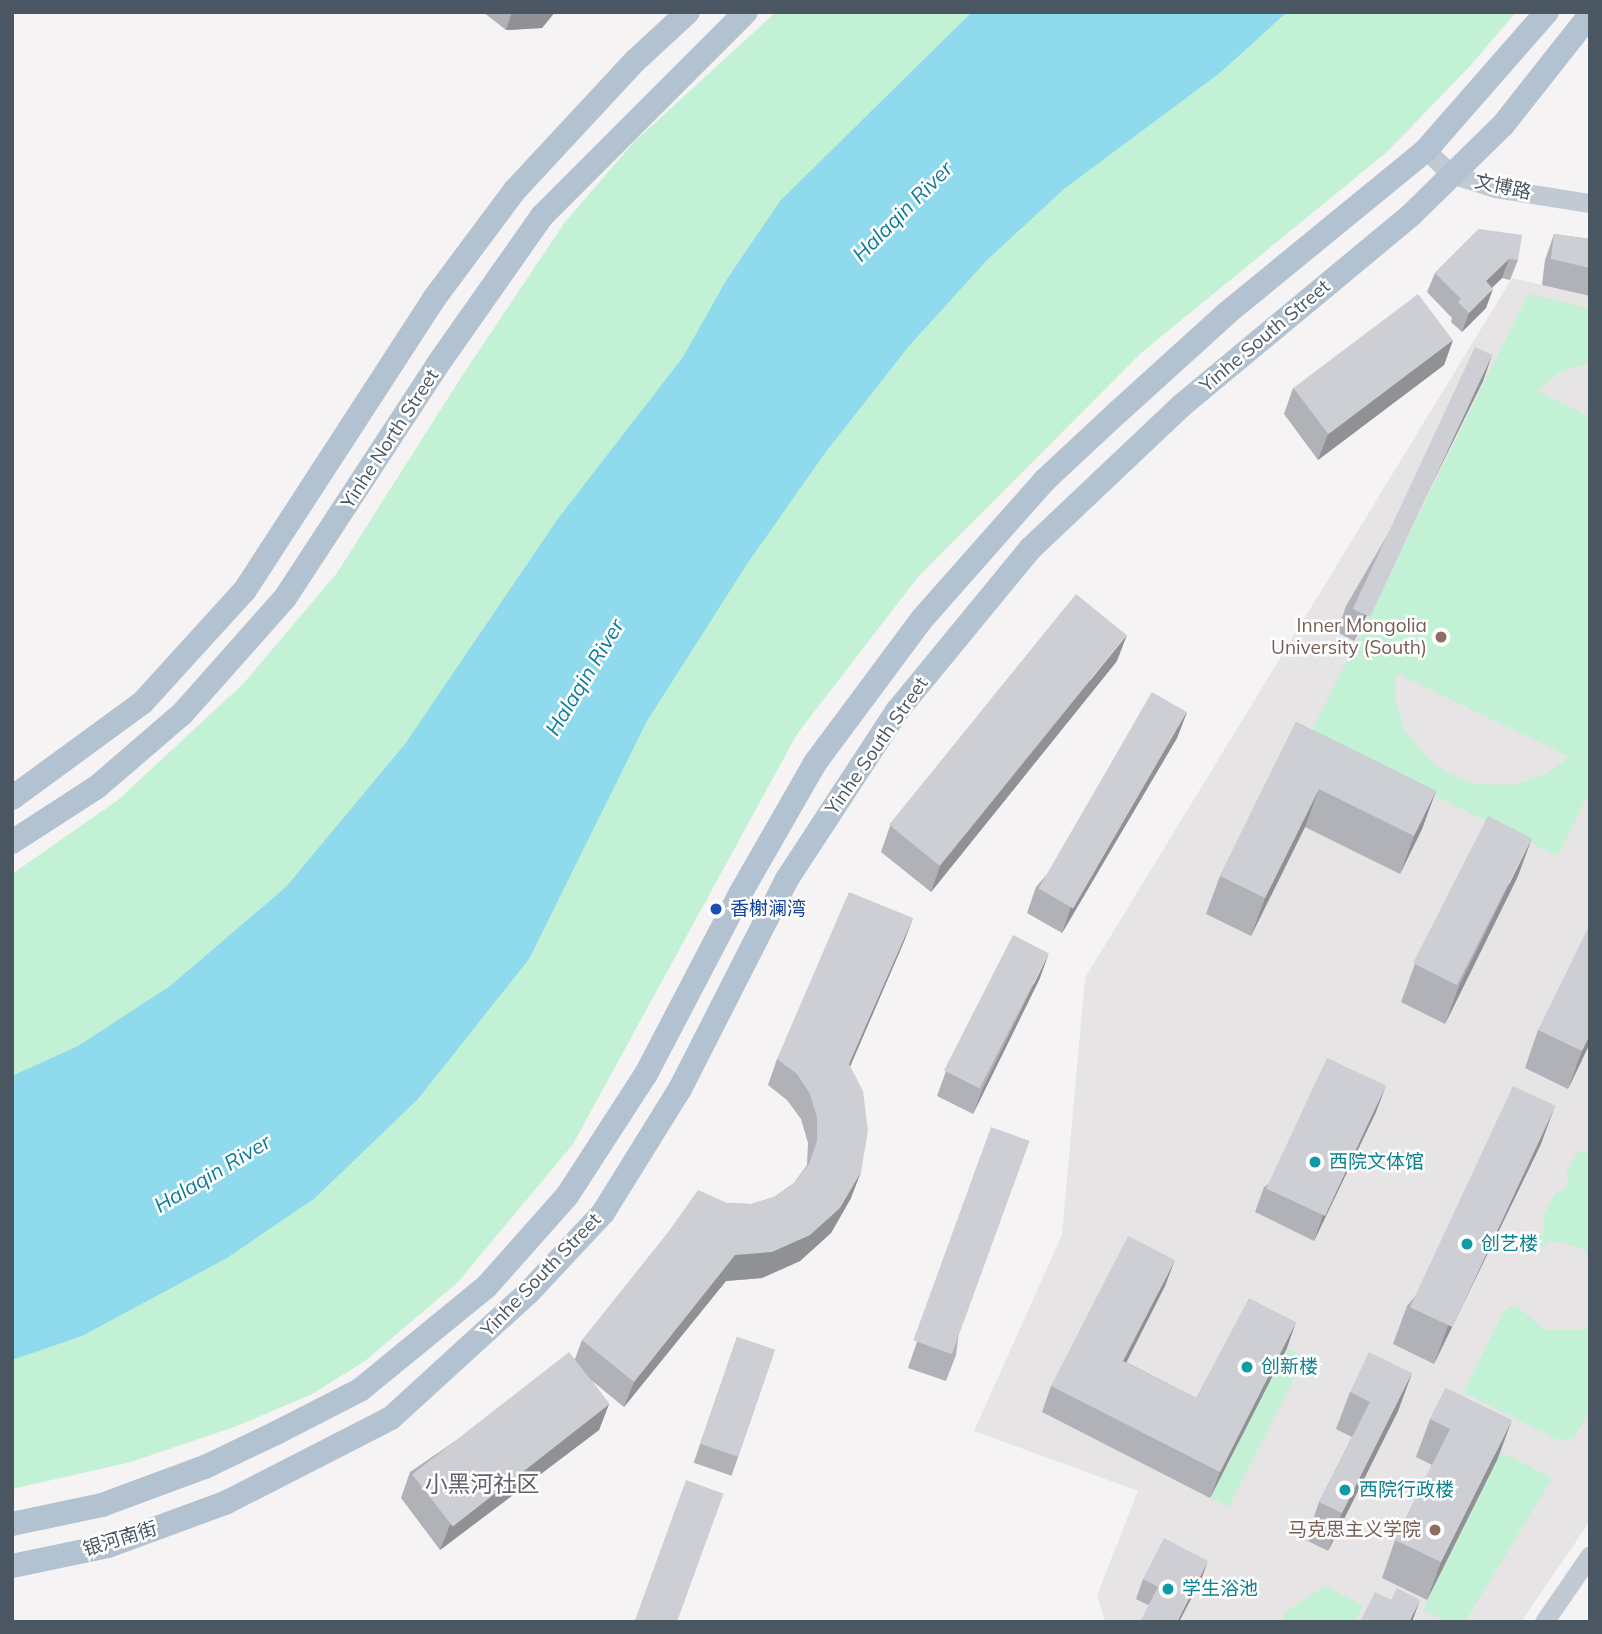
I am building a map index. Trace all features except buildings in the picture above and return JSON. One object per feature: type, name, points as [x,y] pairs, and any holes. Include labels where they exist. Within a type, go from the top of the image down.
[{"type":"main road","name":"Yinhe North Street","points":[[12,798],[143,702],[245,590],[433,300],[515,190],[635,61],[688,12]]},
{"type":"main road","name":"Yinhe North Street","points":[[12,842],[97,787],[182,714],[285,598],[439,364],[542,216],[746,12]]},
{"type":"main road","name":"Yinhe South Street","points":[[12,1524],[102,1505],[205,1467],[288,1427],[360,1390],[486,1286],[567,1196],[646,1074],[740,894],[815,762],[922,619],[1045,480],[1118,412],[1227,313],[1426,150],[1547,12]]},
{"type":"main road","points":[[1451,174],[1503,125],[1590,16]]},
{"type":"main road","name":"银河南街","points":[[12,1566],[108,1546],[225,1503],[391,1418],[529,1292],[603,1213],[680,1089],[787,879],[897,711],[1022,559],[1181,406],[1412,214],[1451,174]]},
{"type":"street","name":"文博路","points":[[1426,150],[1451,174],[1495,188],[1590,203]]},
{"type":"street","points":[[1544,1622],[1590,1555]]},
{"type":"shaded area","name":"Inner Mongolia University (South)","points":[[1512,278],[1590,296],[1590,1521],[1521,1622],[1105,1622],[1097,1595],[1138,1491],[974,1431],[1062,1235],[1085,978]]},
{"type":"green space","points":[[776,12],[1516,12],[1470,66],[1387,152],[1141,353],[918,577],[797,734],[573,1144],[458,1282],[365,1361],[312,1394],[237,1426],[131,1462],[12,1489],[12,874],[118,800],[243,684],[337,573],[462,376],[565,222],[634,142]]},
{"type":"green space","points":[[1528,294],[1590,309],[1590,363],[1560,372],[1537,391],[1590,417],[1590,790],[1558,856],[1310,735]],"holes":[[[1396,673],[1570,757],[1548,773],[1514,785],[1473,784],[1448,773],[1430,761],[1405,731],[1396,703]]]},
{"type":"green space","points":[[1578,1151],[1590,1152],[1590,1262],[1585,1250],[1568,1244],[1550,1242],[1536,1250],[1532,1246],[1533,1240],[1543,1234],[1544,1214],[1556,1192],[1565,1190],[1568,1183],[1566,1174]]},
{"type":"green space","points":[[1510,1307],[1518,1307],[1543,1329],[1590,1329],[1590,1410],[1574,1438],[1560,1441],[1463,1392],[1504,1311]]},
{"type":"green space","points":[[1287,1348],[1305,1357],[1229,1507],[1211,1498]]},
{"type":"green space","points":[[1501,1452],[1552,1478],[1465,1622],[1448,1622],[1423,1610]]},
{"type":"green space","points":[[1325,1586],[1363,1605],[1355,1622],[1281,1622],[1286,1612]]},
{"type":"water","name":"Halaqin River","points":[[972,12],[1287,12],[1221,72],[1064,189],[987,260],[909,346],[825,453],[747,564],[647,721],[529,959],[418,1099],[315,1198],[227,1258],[82,1336],[12,1360],[12,1076],[78,1046],[170,986],[286,887],[405,744],[557,520],[683,357],[727,279],[780,201]]},
{"type":"place","name":"Inner Mongolia University (South)","points":[[1441,637]]},
{"type":"place","name":"香榭澜湾","points":[[716,909]]},
{"type":"place","name":"西院文体馆","points":[[1315,1162]]},
{"type":"place","name":"创艺楼","points":[[1467,1244]]},
{"type":"place","name":"创新楼","points":[[1247,1367]]},
{"type":"place","name":"西院行政楼","points":[[1345,1490]]},
{"type":"place","name":"马克思主义学院","points":[[1435,1530]]},
{"type":"place","name":"学生浴池","points":[[1168,1589]]},
{"type":"district","name":"小黑河社区","points":[[482,1484]]}]
